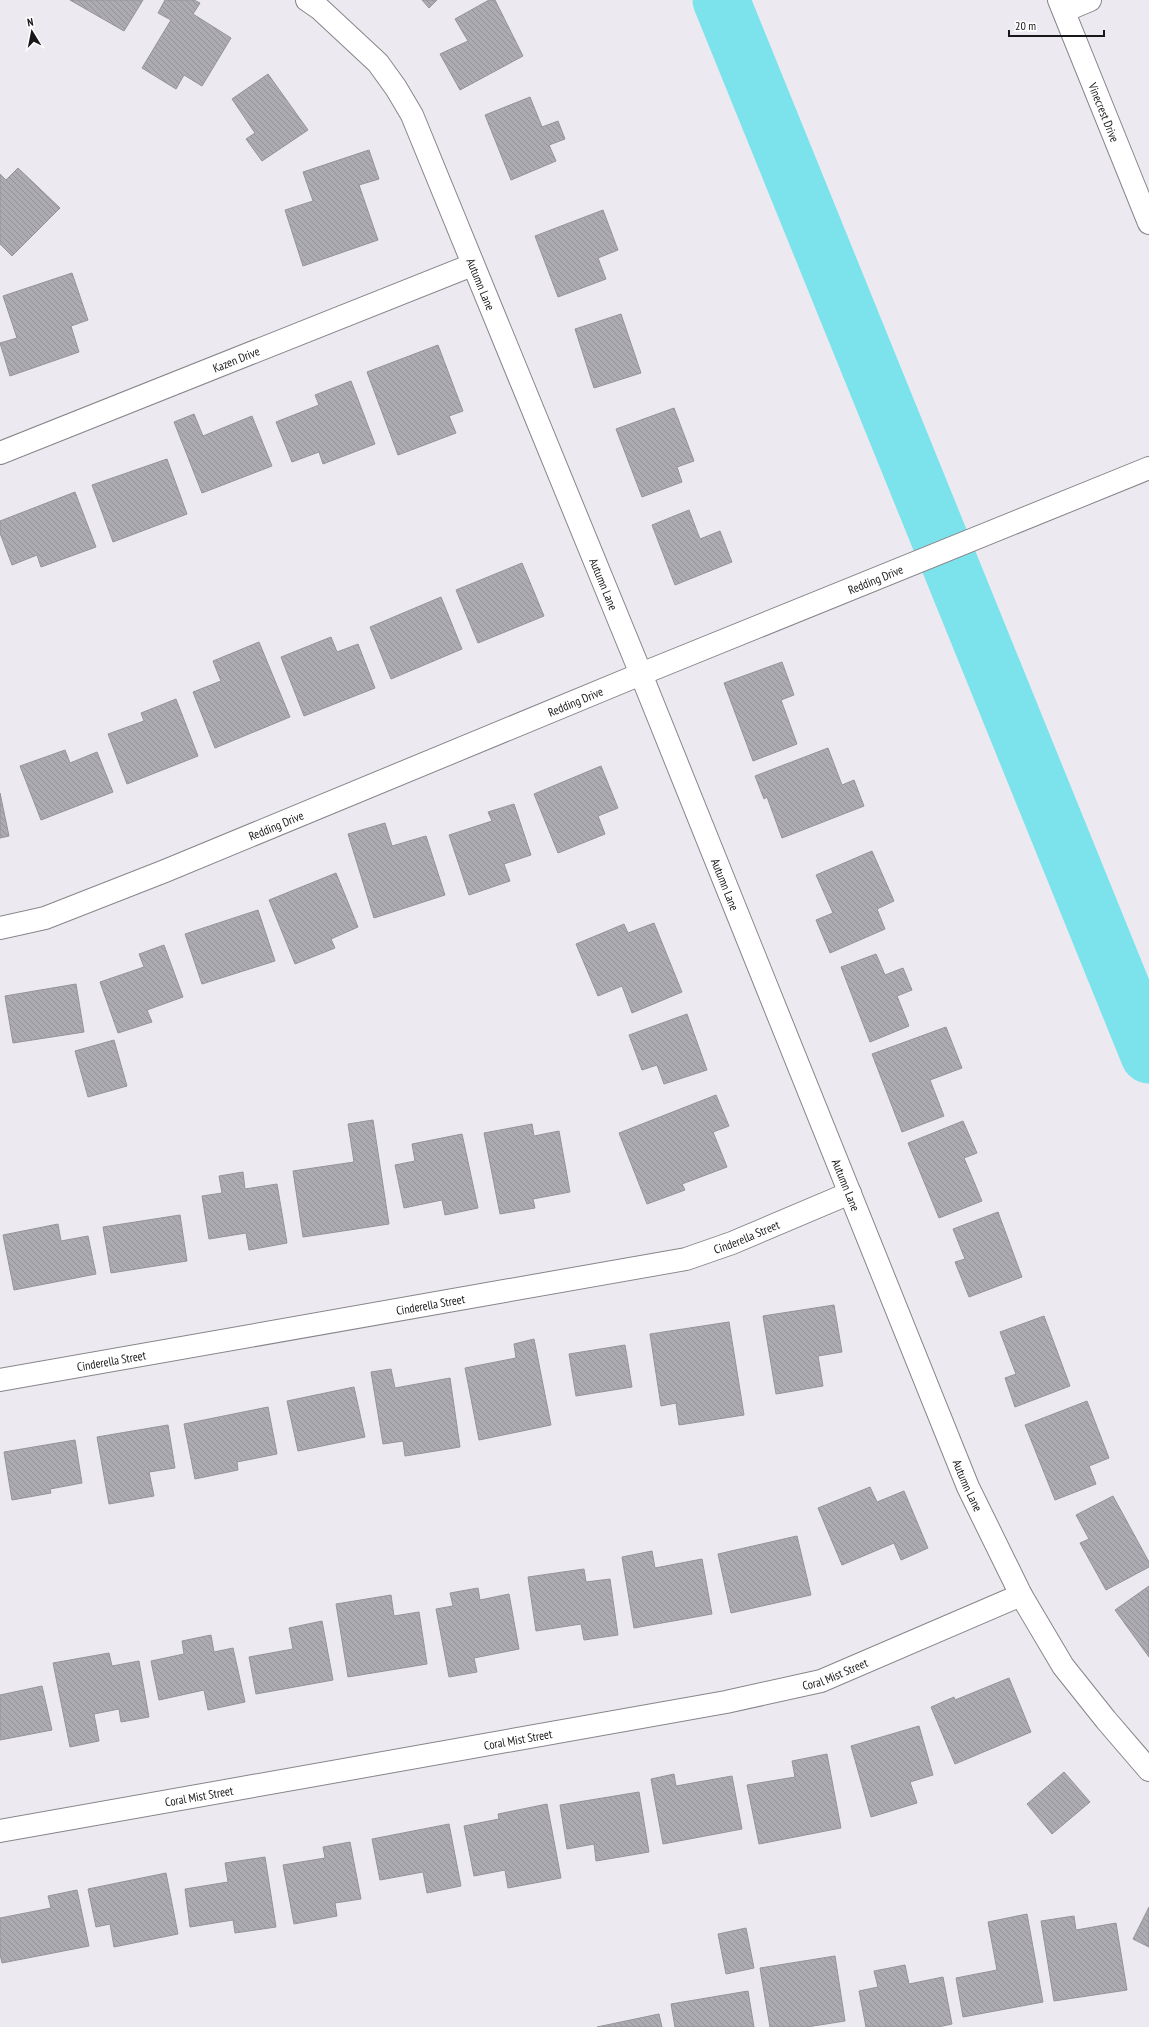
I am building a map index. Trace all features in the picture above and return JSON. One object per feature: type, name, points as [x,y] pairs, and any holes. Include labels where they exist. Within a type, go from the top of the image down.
[{"type":"street","name":"Autumn Lane","points":[[307,0],[320,9],[378,63],[396,88],[412,115],[472,265],[641,674],[968,1487],[1021,1595],[1063,1666],[1106,1720],[1149,1770]]},
{"type":"street","points":[[1062,5],[1090,0]]},
{"type":"street","name":"Vinecrest Drive","points":[[1062,5],[1149,223]]},
{"type":"street","name":"Kazen Drive","points":[[0,454],[472,265]]},
{"type":"street","name":"Redding Drive","points":[[0,928],[45,918],[151,877],[641,674],[1149,468]]},
{"type":"street","name":"Cinderella Street","points":[[0,1380],[686,1259],[732,1243],[850,1193]]},
{"type":"street","name":"Coral Mist Street","points":[[0,1830],[726,1702],[821,1681],[1021,1595]]},
{"type":"building","points":[[70,0],[143,0],[124,31]]},
{"type":"building","points":[[165,0],[194,0],[200,3],[193,14],[231,38],[202,86],[184,75],[176,89],[142,68],[171,20],[158,13]]},
{"type":"building","points":[[422,0],[437,0],[429,8]]},
{"type":"building","points":[[489,0],[495,0],[523,56],[460,90],[440,54],[468,41],[455,19]]},
{"type":"building","points":[[268,74],[308,130],[262,161],[246,139],[255,133],[232,99]]},
{"type":"building","points":[[530,97],[542,127],[558,121],[565,139],[549,145],[556,161],[511,180],[485,115]]},
{"type":"building","points":[[369,150],[379,179],[359,185],[378,240],[303,266],[285,210],[313,201],[303,172]]},
{"type":"building","points":[[18,168],[60,208],[12,256],[0,244],[0,174],[6,180]]},
{"type":"building","points":[[603,210],[618,250],[598,258],[606,279],[558,297],[535,236]]},
{"type":"building","points":[[72,273],[88,320],[71,326],[79,352],[10,376],[0,343],[17,338],[3,296]]},
{"type":"building","points":[[621,314],[641,373],[594,388],[575,329]]},
{"type":"building","points":[[438,345],[463,411],[449,416],[456,433],[398,455],[367,372]]},
{"type":"building","points":[[351,381],[375,444],[323,464],[319,452],[292,462],[276,422],[319,405],[315,395]]},
{"type":"building","points":[[674,408],[694,461],[677,467],[682,482],[642,497],[616,429]]},
{"type":"building","points":[[194,414],[203,436],[252,416],[272,466],[202,493],[174,422]]},
{"type":"building","points":[[167,459],[187,514],[113,542],[92,485]]},
{"type":"building","points":[[75,492],[96,547],[41,567],[37,555],[12,565],[0,533],[0,521]]},
{"type":"building","points":[[689,510],[700,539],[720,531],[732,562],[675,585],[652,525]]},
{"type":"building","points":[[522,563],[544,616],[478,643],[456,590]]},
{"type":"building","points":[[441,597],[462,649],[391,679],[370,627]]},
{"type":"building","points":[[331,637],[337,652],[358,644],[375,688],[304,716],[281,657]]},
{"type":"building","points":[[259,642],[290,717],[215,748],[193,692],[221,681],[213,661]]},
{"type":"building","points":[[782,662],[794,695],[781,700],[797,744],[753,761],[724,683]]},
{"type":"building","points":[[176,699],[198,756],[127,784],[108,734],[144,721],[141,713]]},
{"type":"building","points":[[828,748],[842,785],[854,780],[864,806],[782,838],[767,797],[764,799],[755,776]]},
{"type":"building","points":[[65,750],[70,763],[97,752],[113,792],[41,820],[20,766]]},
{"type":"building","points":[[601,766],[618,808],[598,816],[605,834],[558,853],[534,794]]},
{"type":"building","points":[[0,793],[9,836],[0,838]]},
{"type":"building","points":[[514,804],[531,855],[504,864],[510,881],[469,895],[449,835],[492,821],[488,812]]},
{"type":"building","points":[[385,823],[392,846],[426,836],[445,895],[374,918],[348,834]]},
{"type":"building","points":[[872,851],[894,901],[877,909],[885,929],[830,953],[816,920],[833,913],[816,875]]},
{"type":"building","points":[[336,873],[358,927],[331,939],[335,948],[295,964],[269,900]]},
{"type":"building","points":[[258,910],[275,961],[202,984],[185,934]]},
{"type":"building","points":[[654,923],[682,992],[632,1013],[622,986],[598,996],[576,944],[624,924],[628,933]]},
{"type":"building","points":[[164,945],[183,997],[147,1010],[152,1022],[118,1033],[100,982],[144,967],[139,954]]},
{"type":"building","points":[[876,954],[885,975],[903,968],[912,990],[897,996],[909,1026],[870,1042],[841,967]]},
{"type":"building","points":[[76,984],[84,1032],[13,1043],[5,996]]},
{"type":"building","points":[[687,1014],[707,1070],[664,1084],[657,1065],[642,1070],[629,1035]]},
{"type":"building","points":[[946,1027],[962,1068],[930,1080],[944,1116],[902,1132],[872,1054]]},
{"type":"building","points":[[114,1040],[127,1086],[88,1097],[75,1051]]},
{"type":"building","points":[[716,1095],[729,1126],[713,1132],[727,1167],[682,1184],[685,1190],[647,1204],[619,1133]]},
{"type":"building","points":[[373,1120],[389,1224],[303,1237],[293,1171],[354,1162],[348,1124]]},
{"type":"building","points":[[963,1121],[977,1153],[964,1158],[982,1201],[939,1218],[908,1143]]},
{"type":"building","points":[[532,1124],[534,1136],[559,1131],[570,1192],[533,1199],[535,1208],[500,1214],[484,1133]]},
{"type":"building","points":[[462,1134],[478,1208],[445,1215],[442,1200],[404,1208],[395,1165],[415,1161],[412,1144]]},
{"type":"building","points":[[243,1172],[245,1189],[277,1184],[287,1243],[249,1250],[246,1233],[209,1239],[202,1196],[222,1193],[219,1176]]},
{"type":"building","points":[[998,1212],[1022,1277],[969,1297],[955,1262],[965,1259],[953,1229]]},
{"type":"building","points":[[180,1215],[187,1261],[111,1273],[103,1227]]},
{"type":"building","points":[[58,1224],[61,1241],[88,1236],[96,1274],[14,1290],[3,1235]]},
{"type":"building","points":[[834,1305],[842,1352],[818,1356],[823,1386],[776,1394],[763,1316]]},
{"type":"building","points":[[1044,1316],[1070,1386],[1015,1407],[1005,1378],[1016,1374],[1000,1332]]},
{"type":"building","points":[[729,1322],[744,1415],[679,1425],[676,1403],[661,1406],[650,1334]]},
{"type":"building","points":[[534,1339],[551,1425],[479,1440],[465,1368],[516,1358],[514,1344]]},
{"type":"building","points":[[625,1345],[632,1387],[576,1396],[569,1354]]},
{"type":"building","points":[[391,1369],[395,1388],[450,1378],[460,1447],[405,1456],[403,1441],[383,1444],[371,1372]]},
{"type":"building","points":[[354,1387],[365,1437],[298,1451],[287,1401]]},
{"type":"building","points":[[1087,1401],[1109,1458],[1089,1466],[1096,1484],[1055,1500],[1025,1425]]},
{"type":"building","points":[[268,1407],[277,1454],[237,1462],[238,1470],[195,1479],[184,1424]]},
{"type":"building","points":[[168,1425],[175,1468],[149,1472],[154,1496],[109,1504],[97,1437]]},
{"type":"building","points":[[75,1440],[82,1483],[50,1489],[51,1493],[12,1500],[4,1452]]},
{"type":"building","points":[[870,1487],[877,1502],[904,1491],[928,1548],[901,1560],[894,1543],[842,1565],[818,1508]]},
{"type":"building","points":[[1113,1496],[1149,1562],[1149,1567],[1106,1590],[1080,1543],[1089,1539],[1076,1515]]},
{"type":"building","points":[[797,1536],[811,1595],[731,1613],[718,1554]]},
{"type":"building","points":[[652,1551],[655,1568],[702,1559],[712,1614],[634,1628],[622,1557]]},
{"type":"building","points":[[584,1569],[586,1582],[610,1579],[618,1635],[584,1640],[581,1624],[536,1631],[528,1577]]},
{"type":"building","points":[[1149,1586],[1149,1657],[1115,1610]]},
{"type":"building","points":[[478,1588],[480,1600],[509,1594],[519,1649],[474,1658],[477,1672],[449,1677],[436,1609],[453,1606],[450,1593]]},
{"type":"building","points":[[391,1595],[394,1616],[419,1612],[427,1664],[348,1677],[336,1604]]},
{"type":"building","points":[[322,1621],[333,1680],[256,1694],[249,1657],[293,1649],[289,1628]]},
{"type":"building","points":[[211,1635],[214,1652],[233,1648],[245,1702],[208,1710],[204,1690],[159,1700],[151,1661],[184,1654],[182,1641]]},
{"type":"building","points":[[109,1653],[112,1666],[139,1661],[149,1717],[121,1722],[119,1709],[94,1714],[99,1741],[70,1747],[53,1663]]},
{"type":"building","points":[[1009,1678],[1031,1732],[955,1764],[931,1707],[954,1697],[955,1700]]},
{"type":"building","points":[[42,1686],[52,1730],[0,1740],[0,1695]]},
{"type":"building","points":[[919,1726],[933,1775],[910,1782],[917,1803],[871,1817],[851,1746]]},
{"type":"building","points":[[827,1754],[841,1828],[759,1844],[747,1785],[795,1777],[792,1761]]},
{"type":"building","points":[[1064,1772],[1090,1802],[1052,1834],[1027,1804]]},
{"type":"building","points":[[674,1774],[676,1786],[732,1776],[742,1829],[663,1844],[651,1779]]},
{"type":"building","points":[[639,1792],[649,1852],[596,1861],[594,1844],[567,1849],[560,1805]]},
{"type":"building","points":[[547,1804],[561,1878],[508,1888],[505,1870],[474,1876],[464,1826],[499,1819],[498,1814]]},
{"type":"building","points":[[449,1824],[461,1886],[427,1893],[423,1872],[380,1880],[372,1839]]},
{"type":"building","points":[[350,1842],[361,1899],[335,1903],[337,1916],[294,1924],[283,1865],[325,1858],[323,1847]]},
{"type":"building","points":[[265,1857],[276,1927],[235,1933],[233,1920],[190,1927],[185,1889],[228,1882],[225,1863]]},
{"type":"building","points":[[166,1873],[178,1934],[114,1947],[110,1924],[96,1927],[88,1889]]},
{"type":"building","points":[[77,1890],[89,1946],[2,1963],[0,1954],[0,1918],[51,1908],[48,1896]]},
{"type":"building","points":[[1149,1907],[1149,1947],[1133,1939]]},
{"type":"building","points":[[1027,1914],[1043,2002],[963,2017],[956,1978],[997,1970],[988,1922]]},
{"type":"building","points":[[1074,1916],[1076,1930],[1116,1923],[1127,1990],[1054,2001],[1041,1921]]},
{"type":"building","points":[[746,1928],[754,1968],[726,1974],[718,1934]]},
{"type":"building","points":[[835,1956],[845,2021],[807,2027],[770,2027],[760,1968]]},
{"type":"building","points":[[905,1965],[909,1984],[943,1977],[952,2024],[938,2027],[866,2027],[859,1991],[878,1987],[874,1971]]},
{"type":"building","points":[[748,1991],[754,2027],[675,2027],[671,2004]]},
{"type":"building","points":[[659,2014],[662,2027],[597,2027]]},
{"type":"waterway","points":[[721,0],[1149,1055]]}]
